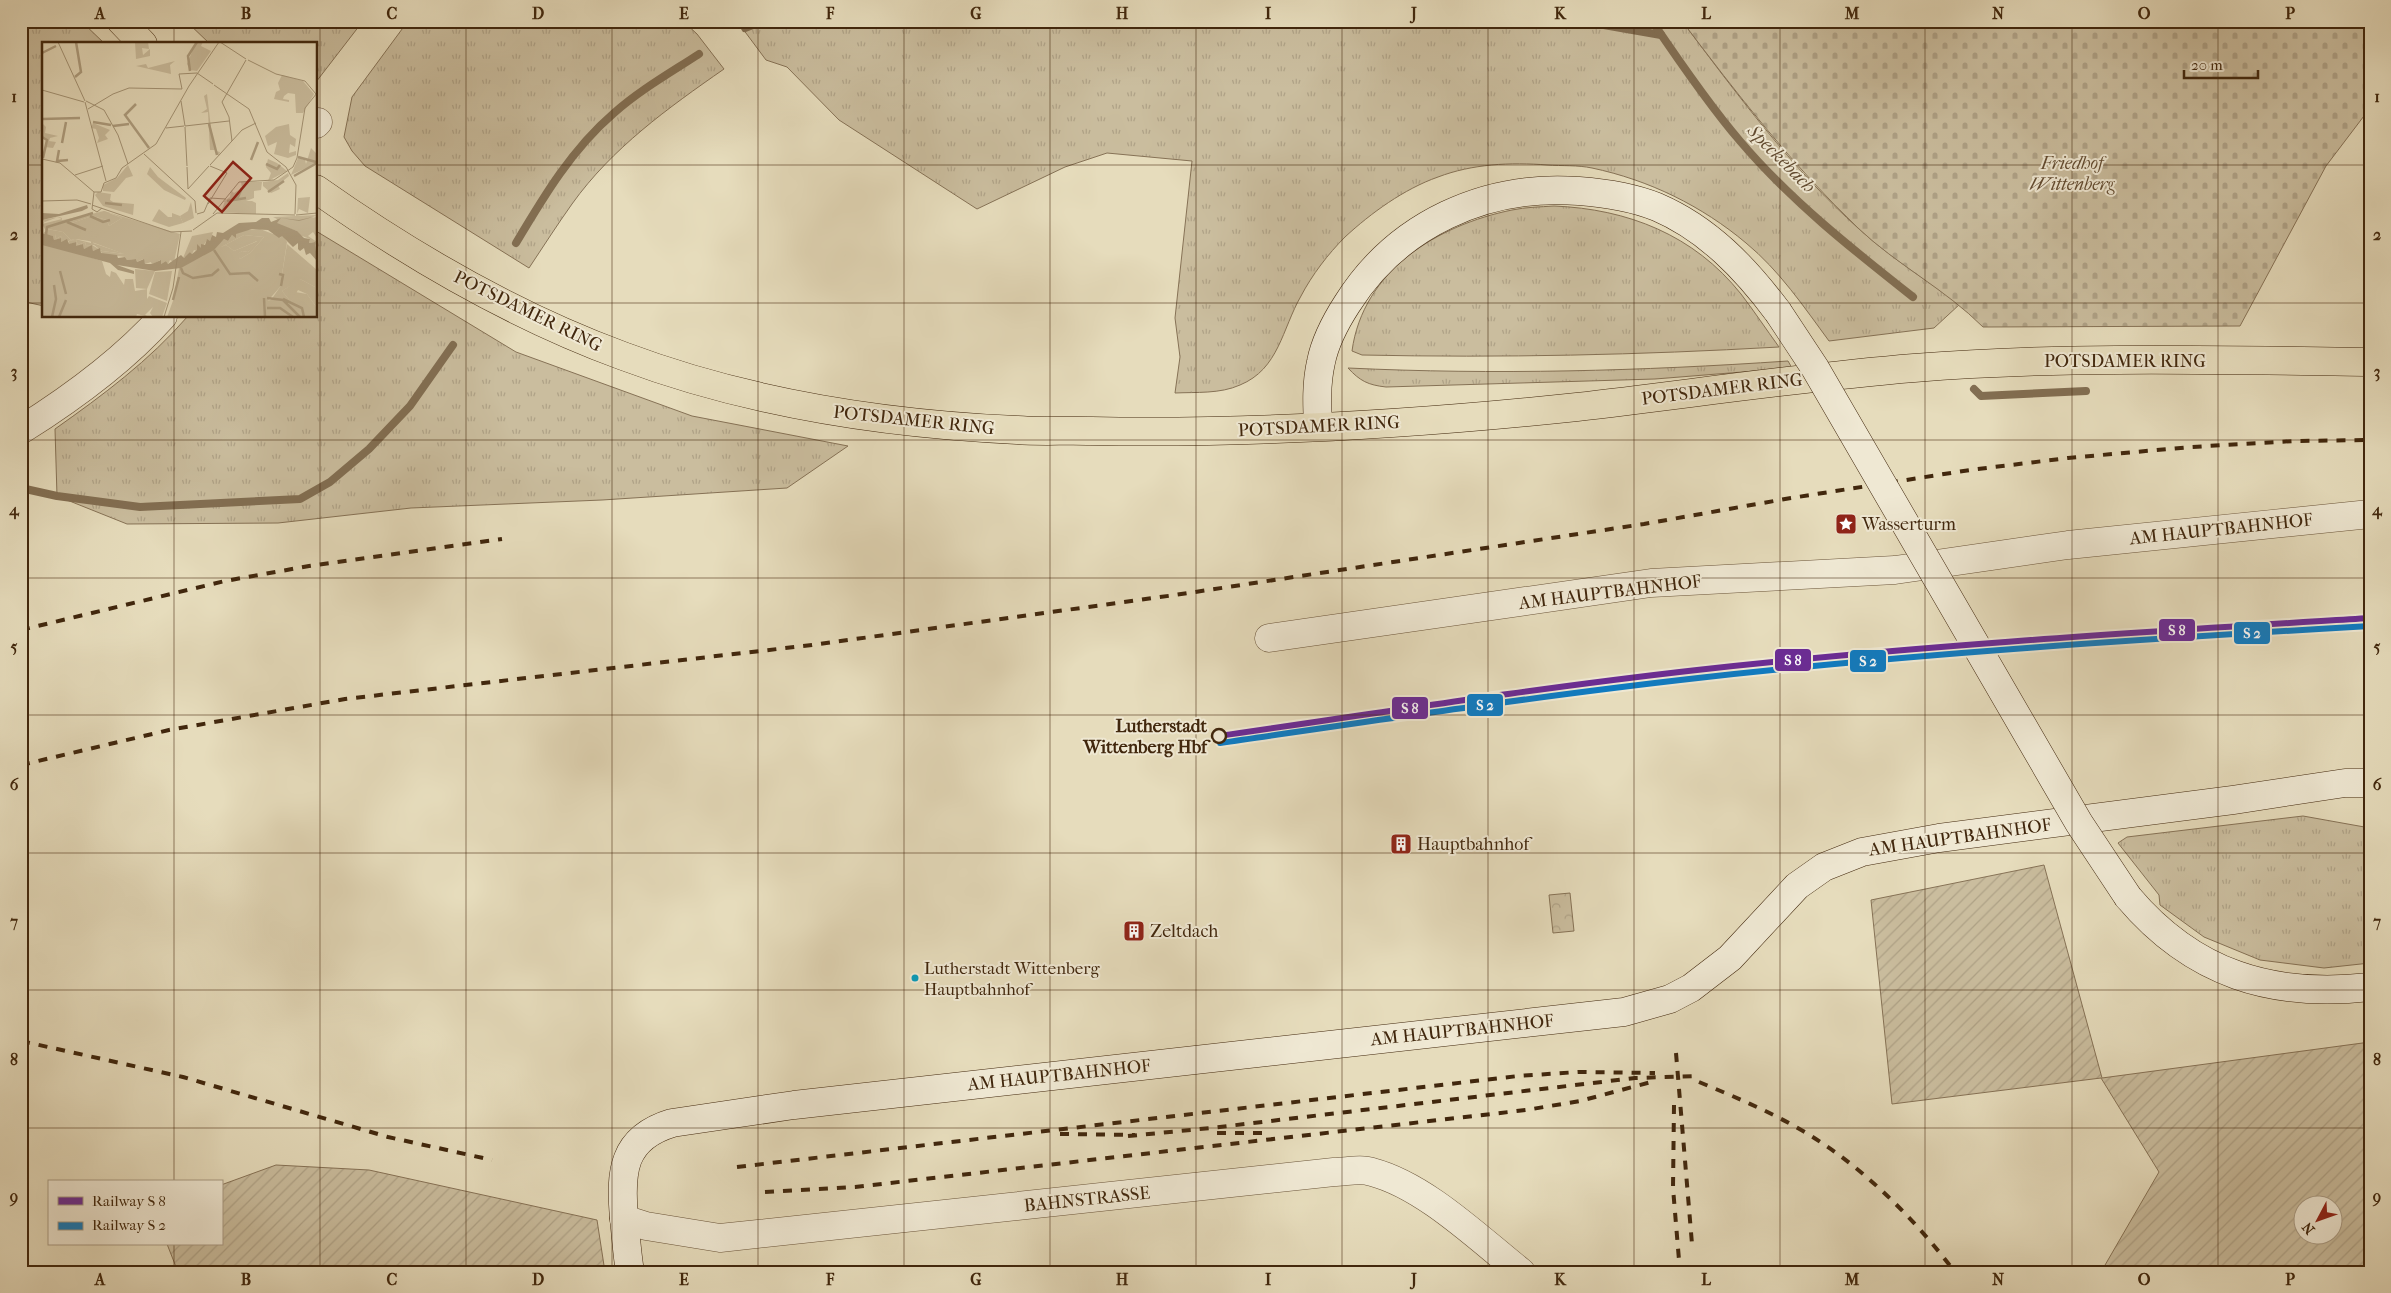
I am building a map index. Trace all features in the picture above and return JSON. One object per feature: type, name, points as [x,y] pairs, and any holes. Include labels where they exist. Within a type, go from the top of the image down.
[{"type":"main road","points":[[120,21],[141,42]]},
{"type":"main road","name":"POTSDAMER RING","points":[[318,191],[361,220],[444,270],[544,323],[626,358],[745,393],[804,406],[872,417],[984,429],[1150,432],[1318,426],[1471,417],[1845,375],[1963,365],[2115,359],[2370,362]]},
{"type":"street","points":[[1318,426],[1317,391],[1321,362],[1340,314],[1367,273],[1387,253],[1430,222],[1456,209],[1484,200],[1540,190],[1570,190],[1628,197],[1681,219],[1706,235],[1746,272],[1778,312],[1815,368],[2079,823],[2128,897],[2159,930],[2175,943],[2210,965],[2233,975],[2256,982],[2306,990],[2370,987]]},
{"type":"street","points":[[21,430],[82,388],[133,346],[162,318]]},
{"type":"street","name":"AM HAUPTBAHNHOF","points":[[1269,638],[1651,583],[1895,570],[2068,545],[2370,514]]},
{"type":"street","name":"AM HAUPTBAHNHOF","points":[[630,1272],[622,1181],[626,1162],[632,1149],[649,1133],[672,1124],[794,1105],[1624,1012],[1670,999],[1692,988],[1730,958],[1797,886],[1824,867],[1862,852],[1939,838],[2233,800],[2345,783],[2370,783]]},
{"type":"street","name":"BAHNSTRASSE","points":[[624,1220],[646,1226],[720,1238],[1334,1172],[1370,1171],[1400,1182],[1428,1199],[1521,1272]]},
{"type":"green space","points":[[21,21],[81,21],[103,42],[42,42],[42,306],[21,301]]},
{"type":"green space","points":[[186,21],[363,21],[318,79],[318,42],[208,42]]},
{"type":"green space","points":[[408,21],[683,21],[697,34],[724,69],[642,130],[605,165],[572,204],[529,268],[365,166],[352,151],[344,137],[352,97]]},
{"type":"green space","points":[[737,21],[1682,21],[1766,130],[1834,206],[1883,249],[1960,304],[1934,328],[1829,341],[1790,289],[1758,254],[1711,217],[1674,196],[1613,173],[1587,167],[1520,164],[1492,165],[1464,169],[1425,182],[1400,195],[1366,219],[1345,237],[1310,280],[1278,347],[1263,369],[1253,378],[1224,390],[1175,393],[1180,357],[1175,318],[1192,161],[1107,153],[1065,167],[977,209],[839,120],[787,67],[766,60]]},
{"type":"green space","name":"Friedhof Wittenberg","points":[[1682,21],[2370,21],[2370,108],[2326,166],[2240,326],[1983,327],[1953,301],[1873,241],[1834,204],[1766,128]]},
{"type":"green space","points":[[1554,206],[1608,213],[1658,229],[1681,241],[1723,273],[1741,294],[1779,347],[1622,354],[1519,356],[1362,355],[1352,351],[1359,322],[1371,297],[1388,275],[1408,256],[1432,240],[1457,227],[1484,217],[1517,209]]},
{"type":"green space","points":[[318,232],[516,352],[692,416],[848,446],[787,488],[602,500],[411,508],[278,523],[127,524],[57,496],[55,429],[141,363],[186,318],[318,318]]},
{"type":"green space","points":[[1788,361],[1792,368],[1655,379],[1386,387],[1365,382],[1348,368],[1568,371]]},
{"type":"green space","points":[[2303,816],[2370,828],[2370,963],[2324,968],[2260,960],[2204,937],[2160,905],[2159,895],[2118,843],[2127,837]]},
{"type":"green space","points":[[2044,865],[2102,1078],[2370,1042],[2370,1272],[2101,1272],[2159,1172],[2101,1078],[1892,1104],[1871,900]]},
{"type":"green space","points":[[1570,893],[1574,931],[1553,933],[1549,895]]},
{"type":"green space","points":[[276,1165],[369,1170],[597,1220],[605,1272],[178,1272],[168,1246],[222,1246],[222,1185]]},
{"type":"waterway","points":[[745,28],[763,21]]},
{"type":"waterway","points":[[1581,21],[1661,35]]},
{"type":"waterway","name":"Speckebach","points":[[1652,21],[1706,98],[1759,163],[1822,223],[1913,297]]},
{"type":"waterway","points":[[516,243],[560,174],[599,127],[634,97],[699,54]]},
{"type":"waterway","points":[[21,488],[57,496],[140,507],[300,499],[330,482],[369,449],[410,406],[453,345]]},
{"type":"waterway","name":"Speckebach","points":[[1974,389],[1981,396],[2086,391]]},
{"type":"railway","points":[[21,765],[169,730],[345,699],[812,645],[1175,595],[1644,524],[1791,498],[1970,470],[2068,458],[2191,447],[2294,441],[2370,440]]},
{"type":"railway","points":[[21,630],[225,581],[309,566],[502,539]]},
{"type":"railway","points":[[21,1041],[183,1077],[388,1137],[492,1160]]},
{"type":"railway","points":[[1676,1053],[1692,1244]]},
{"type":"railway","points":[[737,1167],[1518,1076],[1578,1072],[1655,1073]]},
{"type":"railway","points":[[1128,1136],[1635,1078],[1700,1076]]},
{"type":"railway","points":[[765,1192],[855,1187],[1526,1110],[1580,1101],[1655,1081]]},
{"type":"railway","points":[[1699,1082],[1790,1124],[1846,1160],[1904,1212],[1955,1272]]},
{"type":"railway","points":[[1674,1105],[1673,1188],[1680,1272]]},
{"type":"railway","points":[[1217,1133],[1267,1133]]},
{"type":"railway","points":[[1060,1134],[1135,1135]]},
{"type":"transit line","points":[[1219,736],[1577,685],[1781,661],[2033,640],[2370,618]]},
{"type":"transit line","points":[[1220,743],[1578,693],[1782,669],[2034,648],[2370,626]]},
{"type":"place","name":"Wasserturm","points":[[1846,524]]},
{"type":"place","name":"Lutherstadt Wittenberg Hbf","points":[[1219,736]]},
{"type":"place","name":"Hauptbahnhof","points":[[1401,844]]},
{"type":"place","name":"Zeltdach","points":[[1134,931]]},
{"type":"place","name":"Lutherstadt Wittenberg Hauptbahnhof","points":[[915,978]]}]
